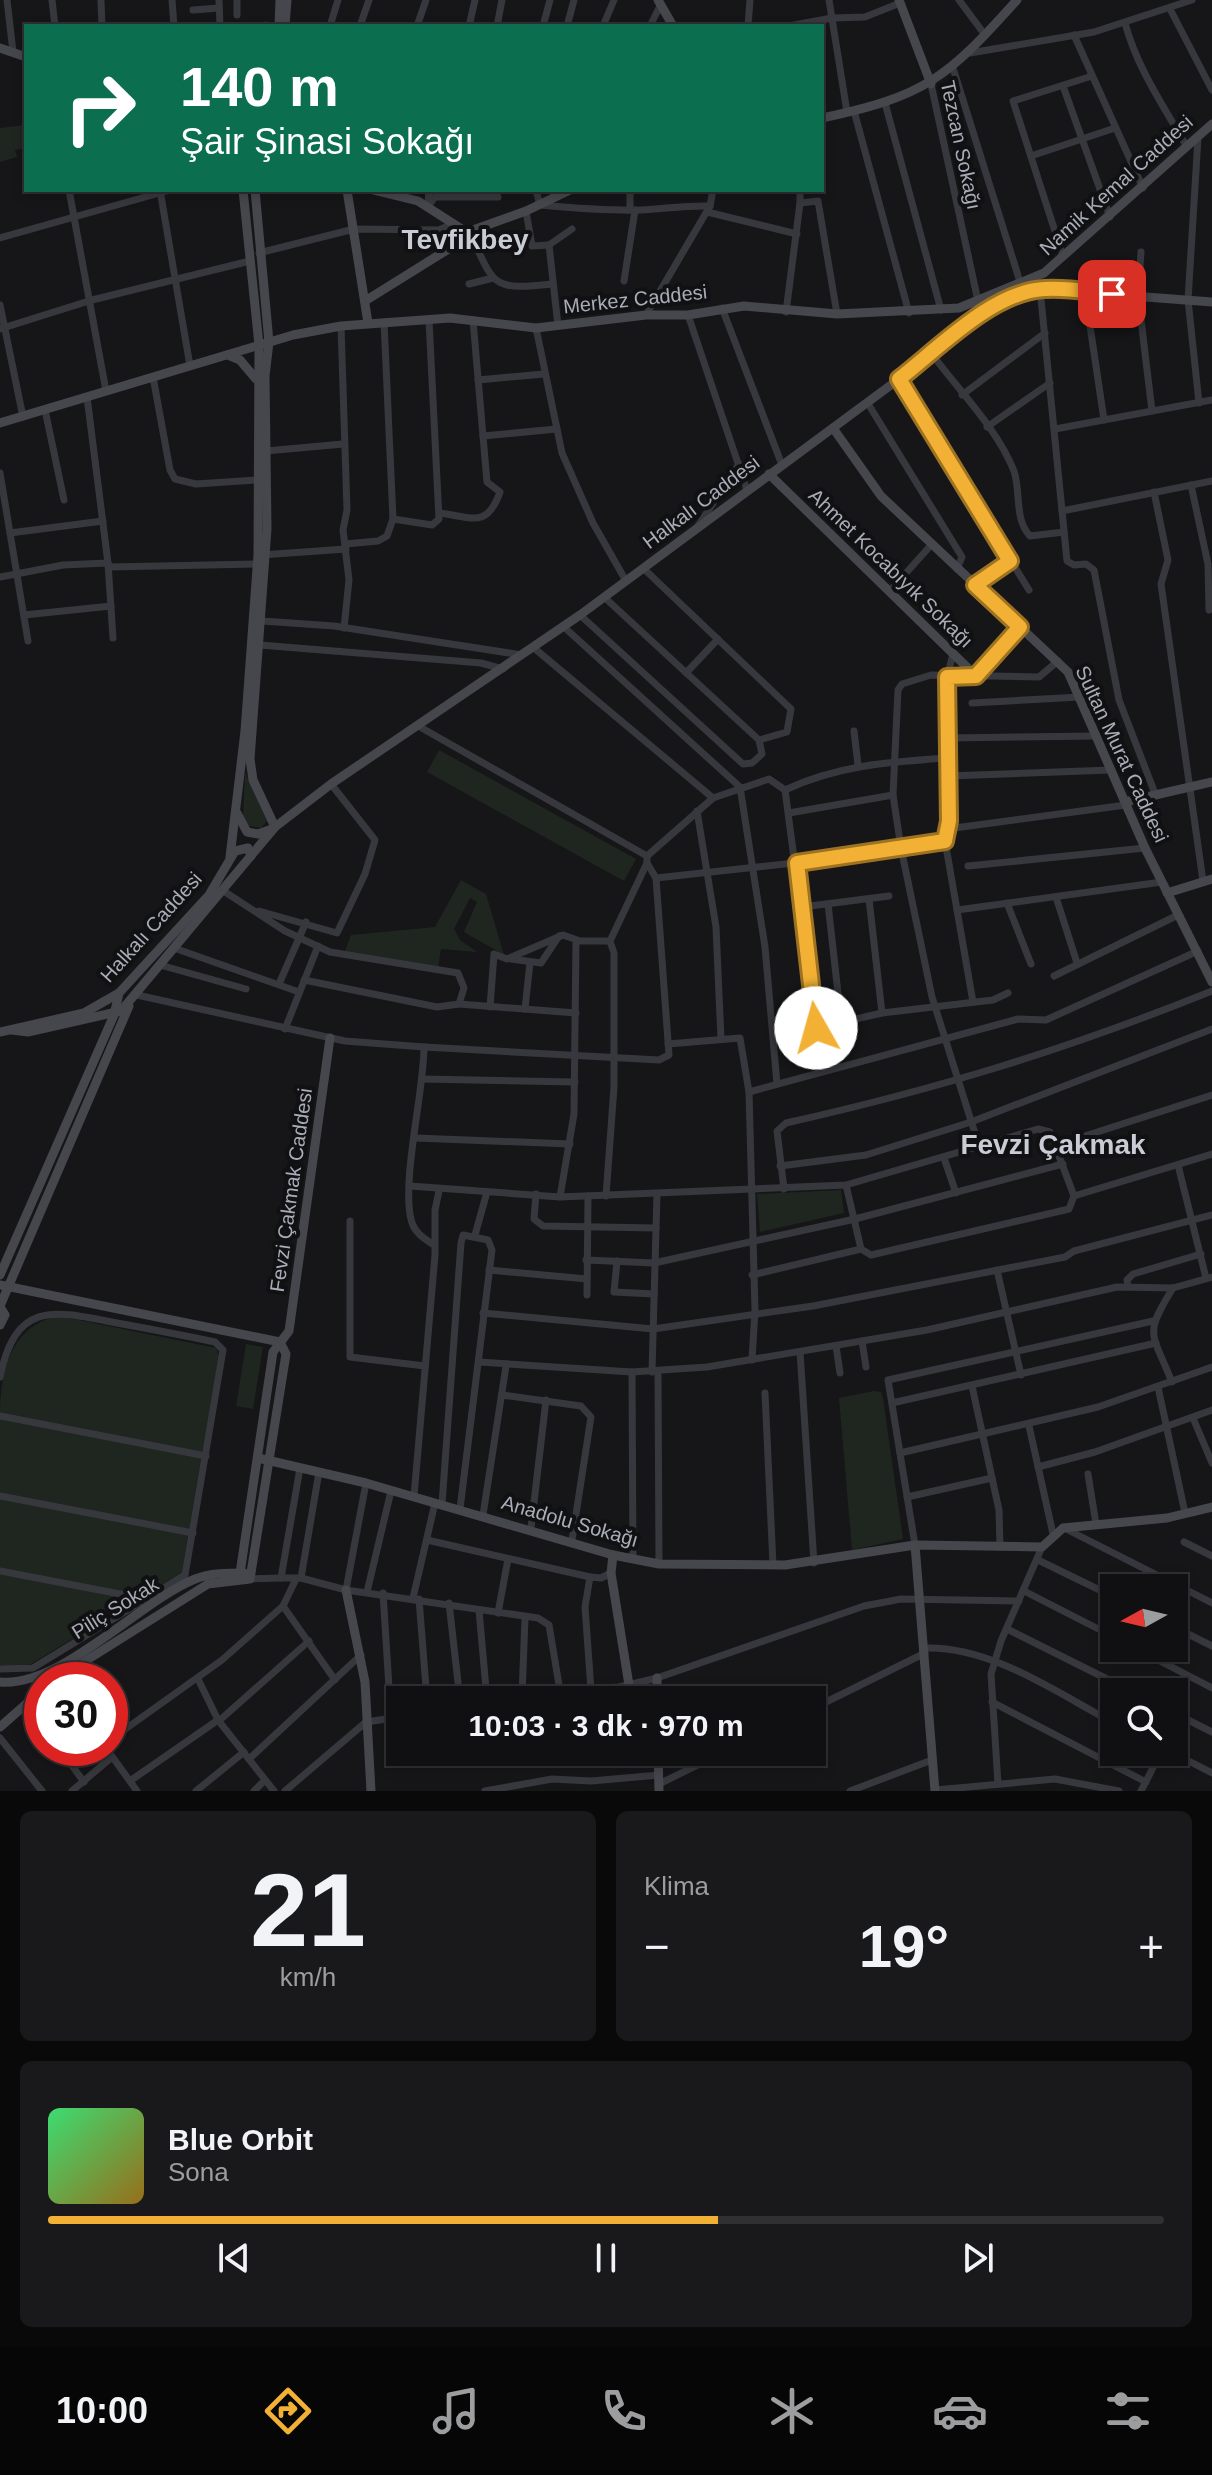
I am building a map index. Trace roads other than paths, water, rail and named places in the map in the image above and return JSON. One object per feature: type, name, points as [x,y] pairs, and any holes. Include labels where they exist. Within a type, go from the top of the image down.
[{"type":"main road","points":[[279,24],[280,0]]},
{"type":"main road","points":[[285,24],[287,0]]},
{"type":"main road","points":[[824,118],[885,103],[931,84],[970,53],[1017,0]]},
{"type":"main road","name":"Tezcan Sokağı","points":[[900,2],[931,84]]},
{"type":"main road","points":[[659,3],[672,24]]},
{"type":"main road","points":[[0,48],[24,56]]},
{"type":"main road","name":"Namik Kemal Caddesi","points":[[1044,273],[1212,124]]},
{"type":"main road","points":[[237,810],[247,832],[258,834],[275,827],[253,780],[250,759],[262,621],[256,379],[264,343],[250,261],[243,192]]},
{"type":"main road","points":[[230,857],[261,558],[266,451],[264,343],[255,192]]},
{"type":"main road","points":[[347,192],[368,323]]},
{"type":"main road","points":[[380,192],[428,206],[471,235]]},
{"type":"main road","points":[[365,301],[471,235],[473,230],[526,211],[566,192]]},
{"type":"main road","points":[[1044,273],[1044,289]]},
{"type":"main road","name":"Merkez Caddesi","points":[[0,423],[264,343],[341,326],[473,320],[536,328],[646,315],[688,315],[744,306],[786,312],[909,313],[941,310],[978,301],[1044,273]]},
{"type":"main road","name":"Halkalı Caddesi","points":[[12,1030],[28,1032],[114,1015],[134,999],[275,827],[331,784],[420,727],[564,627],[899,379],[972,319],[1044,289],[1212,302]]},
{"type":"main road","points":[[228,355],[240,360],[256,379]]},
{"type":"main road","name":"Sultan Murat Caddesi","points":[[833,428],[881,496],[1068,672],[1145,848],[1212,982]]},
{"type":"main road","name":"Ahmet Kocabıyık Sokağı","points":[[769,474],[976,676],[1020,627]]},
{"type":"main road","points":[[1126,804],[1212,782]]},
{"type":"main road","points":[[230,857],[244,847],[251,856]]},
{"type":"main road","name":"Halkalı Caddesi","points":[[0,1032],[94,1009],[119,993],[209,895],[230,857]]},
{"type":"main road","points":[[1167,893],[1208,880]]},
{"type":"main road","points":[[0,1275],[114,1015],[119,993]]},
{"type":"main road","points":[[0,1325],[5,1315],[0,1306],[4,1287],[134,999]]},
{"type":"main road","points":[[94,1019],[106,1021],[108,1028]]},
{"type":"main road","name":"Fevzi Çakmak Caddesi","points":[[280,1342],[289,1331],[330,1038]]},
{"type":"main road","points":[[4,1287],[280,1342],[286,1354],[239,1577]]},
{"type":"main road","points":[[254,1578],[263,1459]]},
{"type":"main road","name":"Anadolu Sokağı","points":[[263,1459],[366,1483],[531,1528],[613,1555],[659,1564],[814,1563],[915,1545],[1042,1547]]},
{"type":"main road","points":[[1042,1547],[1063,1528],[1212,1507]]},
{"type":"main road","points":[[915,1545],[922,1598],[935,1790]]},
{"type":"main road","points":[[613,1555],[611,1573],[629,1685]]},
{"type":"main road","name":"Piliç Sokak","points":[[78,1662],[195,1579],[254,1578]]},
{"type":"main road","points":[[346,1590],[361,1655],[371,1791]]},
{"type":"main road","points":[[657,1678],[657,1686]]},
{"type":"main road","name":"Piliç Sokak","points":[[0,1682],[24,1679]]},
{"type":"main road","points":[[0,1727],[24,1705]]},
{"type":"street","points":[[7,0],[13,52]]},
{"type":"street","points":[[52,0],[55,24]]},
{"type":"street","points":[[101,0],[102,24]]},
{"type":"street","points":[[172,0],[174,24]]},
{"type":"street","points":[[237,0],[237,15]]},
{"type":"street","points":[[331,24],[338,0]]},
{"type":"street","points":[[361,24],[369,0]]},
{"type":"street","points":[[418,24],[426,0]]},
{"type":"street","points":[[469,24],[475,0]]},
{"type":"street","points":[[497,24],[502,0]]},
{"type":"street","points":[[544,24],[550,0]]},
{"type":"street","points":[[568,24],[574,0]]},
{"type":"street","points":[[604,24],[614,0]]},
{"type":"street","points":[[748,24],[750,0]]},
{"type":"street","points":[[829,0],[851,112],[909,313]]},
{"type":"street","points":[[959,0],[985,35]]},
{"type":"street","points":[[970,53],[1125,23],[1188,1]]},
{"type":"street","points":[[803,24],[832,18],[865,17],[900,2]]},
{"type":"street","points":[[651,24],[659,3]]},
{"type":"street","points":[[193,10],[219,4],[220,24]]},
{"type":"street","points":[[1170,9],[1212,90]]},
{"type":"street","points":[[1125,23],[1142,68],[1187,147]]},
{"type":"street","points":[[1074,35],[1143,188]]},
{"type":"street","points":[[953,68],[1021,285]]},
{"type":"street","points":[[1063,256],[1013,101],[1092,76]]},
{"type":"street","name":"Tezcan Sokağı","points":[[931,84],[978,301]]},
{"type":"street","points":[[1063,86],[1110,217]]},
{"type":"street","points":[[885,103],[941,310]]},
{"type":"street","points":[[1031,156],[1115,128]]},
{"type":"street","points":[[1198,138],[1188,300],[1199,403]]},
{"type":"street","points":[[69,192],[92,300],[106,391]]},
{"type":"street","points":[[0,238],[157,192]]},
{"type":"street","points":[[160,192],[190,366]]},
{"type":"street","points":[[428,206],[429,192]]},
{"type":"street","points":[[537,192],[540,205],[633,209],[677,204],[708,209],[797,234]]},
{"type":"street","points":[[624,281],[633,209],[630,192]]},
{"type":"street","points":[[646,315],[708,209],[712,192]]},
{"type":"street","points":[[786,312],[800,192]]},
{"type":"street","points":[[428,206],[435,197],[498,197]]},
{"type":"street","points":[[800,203],[818,201],[837,314]]},
{"type":"street","points":[[526,211],[532,246],[549,245],[572,229]]},
{"type":"street","points":[[259,253],[354,229],[439,230],[452,224]]},
{"type":"street","points":[[471,235],[493,278],[508,288],[553,284]]},
{"type":"street","points":[[549,245],[558,326]]},
{"type":"street","points":[[1141,252],[1138,295],[1152,411]]},
{"type":"street","points":[[2,327],[92,300],[250,261]]},
{"type":"street","points":[[469,284],[493,278]]},
{"type":"street","points":[[1044,289],[1045,333],[1067,561],[1074,565],[1086,564],[1094,570],[1119,700],[1156,796]]},
{"type":"street","points":[[1085,292],[1104,420]]},
{"type":"street","points":[[0,305],[2,327],[23,417]]},
{"type":"street","points":[[722,308],[782,465]]},
{"type":"street","points":[[688,315],[747,490]]},
{"type":"street","points":[[393,519],[432,525],[439,519],[429,320]]},
{"type":"street","points":[[439,513],[484,518],[493,512],[500,492],[498,487],[487,482],[473,320]]},
{"type":"street","points":[[0,577],[109,565],[261,558],[378,541],[387,536],[393,519],[384,322]]},
{"type":"street","points":[[341,326],[347,510],[345,546],[349,580],[344,628]]},
{"type":"street","points":[[536,328],[557,429],[570,471],[626,581]]},
{"type":"street","points":[[962,395],[1045,333]]},
{"type":"street","points":[[932,354],[987,427],[1015,473],[1022,528],[1030,536],[1064,532]]},
{"type":"street","points":[[478,380],[544,374]]},
{"type":"street","points":[[153,377],[170,470],[175,479],[196,484],[257,480]]},
{"type":"street","points":[[899,379],[1029,590]]},
{"type":"street","points":[[987,427],[1050,383]]},
{"type":"street","points":[[87,397],[109,565],[113,638]]},
{"type":"street","points":[[1055,429],[1212,400]]},
{"type":"street","points":[[867,402],[962,557],[957,569]]},
{"type":"street","points":[[45,410],[64,500]]},
{"type":"street","points":[[483,436],[557,429]]},
{"type":"street","points":[[266,451],[343,444]]},
{"type":"street","points":[[697,528],[739,464]]},
{"type":"street","points":[[0,473],[28,641]]},
{"type":"street","points":[[1062,511],[1212,481]]},
{"type":"street","points":[[1191,485],[1208,564],[1209,610]]},
{"type":"street","points":[[1154,492],[1168,560],[1161,584],[1188,788],[1208,880]]},
{"type":"street","points":[[0,542],[11,536],[103,521]]},
{"type":"street","points":[[889,592],[932,544]]},
{"type":"street","points":[[975,585],[1010,561]]},
{"type":"street","points":[[643,568],[791,709],[787,732],[759,740]]},
{"type":"street","points":[[580,615],[743,764],[752,763],[762,754],[759,740],[604,597]]},
{"type":"street","points":[[24,615],[111,606]]},
{"type":"street","points":[[262,621],[344,628],[523,655]]},
{"type":"street","points":[[564,627],[740,787],[765,947],[777,1084]]},
{"type":"street","points":[[686,673],[718,639]]},
{"type":"street","points":[[260,645],[481,663],[503,669]]},
{"type":"street","points":[[534,648],[713,798]]},
{"type":"street","points":[[953,654],[947,677],[945,841],[973,1002]]},
{"type":"street","points":[[979,1146],[935,1005],[901,848],[893,795],[899,688],[902,684],[931,675],[1039,677],[1058,661]]},
{"type":"street","points":[[972,703],[1080,697]]},
{"type":"street","points":[[134,999],[330,1038],[424,1047],[576,1053],[659,1060],[669,1055],[656,878],[647,859],[420,727]]},
{"type":"street","points":[[854,731],[858,765]]},
{"type":"street","points":[[947,738],[1097,736]]},
{"type":"street","points":[[785,790],[812,777],[858,765],[947,758]]},
{"type":"street","points":[[948,776],[1111,770]]},
{"type":"street","points":[[606,1196],[614,1056],[614,953],[610,941],[647,859],[713,798],[769,779],[785,790],[822,1071]]},
{"type":"street","points":[[330,952],[365,874],[375,840],[331,784]]},
{"type":"street","points":[[789,813],[893,795]]},
{"type":"street","points":[[947,829],[1126,804]]},
{"type":"street","points":[[697,811],[717,940],[721,1039]]},
{"type":"street","points":[[656,878],[797,863],[945,841]]},
{"type":"street","points":[[968,866],[1145,848]]},
{"type":"street","points":[[957,910],[1162,882]]},
{"type":"street","points":[[222,890],[250,909],[330,952],[458,973],[464,988],[459,1004]]},
{"type":"street","points":[[802,907],[889,896]]},
{"type":"street","points":[[1056,897],[1077,963]]},
{"type":"street","points":[[869,899],[882,1013]]},
{"type":"street","points":[[1007,903],[1031,964]]},
{"type":"street","points":[[828,904],[841,1020]]},
{"type":"street","points":[[250,909],[337,933]]},
{"type":"street","points":[[1054,976],[1178,915]]},
{"type":"street","points":[[279,984],[306,922]]},
{"type":"street","points":[[509,958],[559,936],[610,941]]},
{"type":"street","points":[[490,1007],[494,954],[530,962],[543,961],[559,936]]},
{"type":"street","points":[[560,1197],[570,1144],[575,1082],[576,940]]},
{"type":"street","points":[[285,1029],[318,946]]},
{"type":"street","points":[[174,948],[299,992]]},
{"type":"street","points":[[749,1092],[1018,1019],[1046,1020],[1198,951]]},
{"type":"street","points":[[525,1009],[530,962]]},
{"type":"street","points":[[160,965],[246,989]]},
{"type":"street","points":[[304,980],[426,1006],[459,1004],[576,1013]]},
{"type":"street","points":[[784,1189],[777,1131],[786,1123],[958,1082],[1098,1037],[1212,991]]},
{"type":"street","points":[[816,1028],[841,1020],[973,1002],[1008,993]]},
{"type":"street","points":[[780,1166],[866,1155],[971,1122],[1212,1029]]},
{"type":"street","points":[[668,1044],[740,1038],[749,1092],[750,1240],[755,1314],[752,1360]]},
{"type":"street","points":[[424,1047],[410,1186],[413,1227],[434,1245]]},
{"type":"street","points":[[423,1079],[575,1082]]},
{"type":"street","points":[[1057,1145],[1212,1095]]},
{"type":"street","points":[[410,1186],[439,1191],[560,1197],[784,1189],[846,1185],[1038,1129],[1050,1132],[1057,1145],[1074,1196],[1069,1209],[871,1255],[861,1249],[752,1275]]},
{"type":"street","points":[[416,1138],[570,1144]]},
{"type":"street","points":[[1074,1196],[1212,1154]]},
{"type":"street","points":[[944,1158],[956,1193]]},
{"type":"street","points":[[586,1260],[654,1263],[855,1219],[1063,1164]]},
{"type":"street","points":[[479,1362],[506,1366],[655,1372],[836,1346],[1128,1287],[1173,1288],[1209,1278],[1178,1165]]},
{"type":"street","points":[[846,1185],[861,1249]]},
{"type":"street","points":[[414,1496],[439,1191]]},
{"type":"street","points":[[475,1235],[487,1192]]},
{"type":"street","points":[[536,1194],[534,1219],[543,1226],[656,1228]]},
{"type":"street","points":[[657,1194],[653,1329],[659,1564]]},
{"type":"street","points":[[587,1295],[588,1196]]},
{"type":"street","points":[[483,1313],[601,1327],[653,1329],[755,1314],[1065,1257],[1074,1251],[1212,1215]]},
{"type":"street","points":[[350,1221],[350,1357],[425,1366]]},
{"type":"street","points":[[425,1686],[416,1599],[427,1540],[438,1504],[461,1243],[463,1235],[475,1235],[488,1240],[492,1250],[460,1509]]},
{"type":"street","points":[[1128,1287],[1127,1280],[1133,1274],[1201,1254]]},
{"type":"street","points":[[617,1261],[614,1292],[654,1294]]},
{"type":"street","points":[[489,1270],[587,1279]]},
{"type":"street","points":[[997,1270],[1021,1375]]},
{"type":"street","points":[[1172,1382],[1156,1343],[1153,1321],[1173,1288]]},
{"type":"street","points":[[0,1377],[6,1351],[20,1329],[29,1321],[59,1312],[215,1342],[223,1356],[185,1575],[33,1668],[0,1669]]},
{"type":"street","points":[[915,1545],[888,1380],[1153,1321]]},
{"type":"street","points":[[862,1341],[866,1367]]},
{"type":"street","points":[[892,1403],[1156,1343]]},
{"type":"street","points":[[836,1346],[840,1373]]},
{"type":"street","points":[[800,1352],[814,1563]]},
{"type":"street","points":[[483,1515],[506,1366]]},
{"type":"street","points":[[900,1453],[1029,1426],[1158,1387],[1212,1367]]},
{"type":"street","points":[[632,1372],[633,1559]]},
{"type":"street","points":[[972,1386],[999,1510],[1000,1547]]},
{"type":"street","points":[[1158,1387],[1185,1513]]},
{"type":"street","points":[[765,1393],[773,1565]]},
{"type":"street","points":[[502,1395],[581,1406],[591,1417],[572,1540]]},
{"type":"street","points":[[531,1528],[546,1400]]},
{"type":"street","points":[[1038,1467],[1167,1428],[1212,1410]]},
{"type":"street","points":[[0,1416],[206,1456]]},
{"type":"street","points":[[1193,1418],[1212,1463]]},
{"type":"street","points":[[1029,1426],[1053,1534]]},
{"type":"street","points":[[281,1578],[300,1468]]},
{"type":"street","points":[[128,1728],[198,1679],[283,1606],[298,1578],[319,1472]]},
{"type":"street","points":[[1088,1474],[1096,1524]]},
{"type":"street","points":[[907,1497],[992,1478]]},
{"type":"street","points":[[346,1590],[366,1483]]},
{"type":"street","points":[[367,1592],[391,1491]]},
{"type":"street","points":[[0,1496],[193,1533]]},
{"type":"street","points":[[1063,1528],[1212,1603]]},
{"type":"street","points":[[427,1540],[590,1577],[601,1578],[611,1573]]},
{"type":"street","points":[[1184,1542],[1212,1556]]},
{"type":"street","points":[[998,1784],[991,1674],[1042,1547]]},
{"type":"street","points":[[498,1613],[508,1559]]},
{"type":"street","points":[[1038,1560],[1100,1590]]},
{"type":"street","points":[[0,1571],[146,1599]]},
{"type":"street","points":[[590,1577],[585,1607],[591,1686]]},
{"type":"street","points":[[254,1578],[298,1578],[346,1590],[538,1618],[549,1625],[559,1686]]},
{"type":"street","points":[[1024,1591],[1100,1630]]},
{"type":"street","points":[[383,1593],[389,1686]]},
{"type":"street","points":[[621,1686],[657,1678],[864,1606],[922,1598],[1019,1601]]},
{"type":"street","points":[[449,1603],[458,1686]]},
{"type":"street","points":[[283,1606],[335,1680]]},
{"type":"street","points":[[479,1610],[486,1686]]},
{"type":"street","points":[[522,1686],[525,1618]]},
{"type":"street","points":[[1007,1629],[1105,1678]]},
{"type":"street","points":[[1188,1634],[1212,1646]]},
{"type":"street","points":[[130,1781],[219,1720],[309,1641]]},
{"type":"street","points":[[826,1702],[925,1650],[944,1647],[994,1661],[1100,1716]]},
{"type":"street","points":[[196,1791],[246,1756],[361,1655]]},
{"type":"street","points":[[1162,1662],[1212,1688]]},
{"type":"street","points":[[198,1679],[219,1720],[274,1791]]},
{"type":"street","points":[[992,1702],[1146,1782]]},
{"type":"street","points":[[285,1791],[366,1722],[386,1720]]},
{"type":"street","points":[[1188,1720],[1212,1732]]},
{"type":"street","points":[[0,1738],[42,1791]]},
{"type":"street","points":[[850,1791],[932,1760]]},
{"type":"street","points":[[1188,1761],[1212,1773]]},
{"type":"street","points":[[72,1766],[84,1782]]},
{"type":"street","points":[[72,1791],[102,1766]]},
{"type":"street","points":[[119,1766],[137,1791]]},
{"type":"street","points":[[485,1791],[552,1779],[659,1783],[695,1766]]},
{"type":"street","points":[[1141,1791],[1154,1766]]},
{"type":"street","points":[[254,1791],[265,1780]]},
{"type":"street","points":[[1066,1780],[1067,1791]]},
{"type":"street","points":[[935,1790],[1066,1780],[1119,1791]]},
{"type":"district","name":"Tevfikbey","points":[[465,239]]},
{"type":"district","name":"Fevzi Çakmak","points":[[1053,1144]]}]
